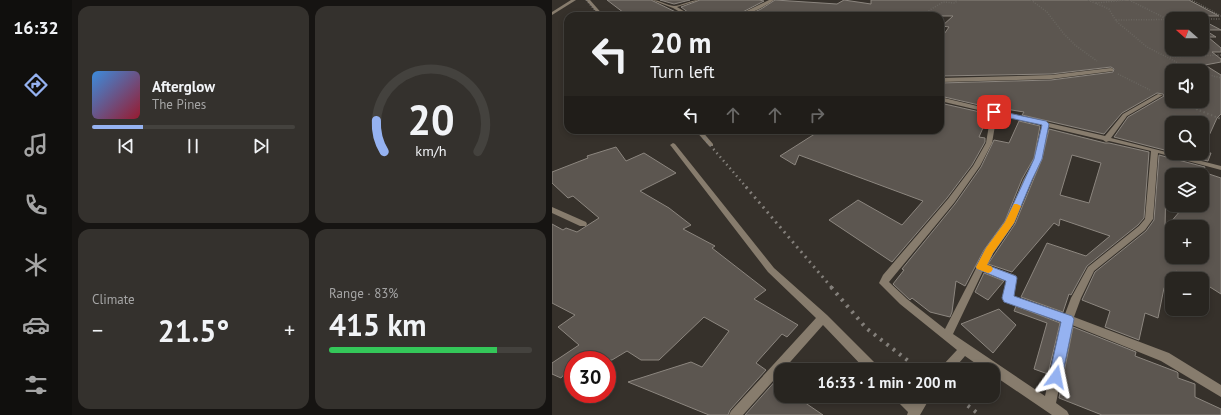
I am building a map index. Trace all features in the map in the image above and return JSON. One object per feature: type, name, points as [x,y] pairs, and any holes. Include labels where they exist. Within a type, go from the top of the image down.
[{"type":"street","points":[[552,14],[574,0]]},
{"type":"street","points":[[588,0],[598,12]]},
{"type":"street","points":[[654,0],[674,7],[683,12]]},
{"type":"street","points":[[674,7],[697,0]]},
{"type":"street","points":[[750,12],[772,0]]},
{"type":"street","points":[[944,80],[1051,77],[1111,70]]},
{"type":"street","points":[[1106,140],[1125,116],[1160,95]]},
{"type":"street","points":[[944,100],[1106,140],[1155,150],[1221,168]]},
{"type":"street","points":[[994,112],[989,143],[976,166],[951,201],[886,278],[884,283],[900,299],[947,335],[1063,415]]},
{"type":"street","points":[[947,335],[989,251],[1010,223],[1038,159],[1046,124]]},
{"type":"street","points":[[702,134],[711,144]]},
{"type":"street","points":[[673,145],[771,270],[823,318],[867,363]]},
{"type":"street","points":[[1049,406],[1068,319],[1091,269],[1138,232],[1148,219],[1155,150]]},
{"type":"street","points":[[552,210],[583,224]]},
{"type":"street","points":[[981,267],[1012,278],[1008,298],[1068,319],[1165,357],[1221,391]]},
{"type":"street","points":[[734,415],[823,318]]},
{"type":"street","points":[[952,363],[965,348]]},
{"type":"street","points":[[906,403],[914,413],[920,403]]},
{"type":"path","points":[[927,12],[943,2],[955,3],[958,0]]},
{"type":"path","points":[[1031,0],[1047,12],[1064,34],[1075,45],[1111,70],[1160,95]]},
{"type":"path","points":[[1088,0],[1109,9],[1116,21],[1147,47],[1181,64]]},
{"type":"path","points":[[1096,3],[1126,0]]},
{"type":"path","points":[[1129,0],[1165,18]]},
{"type":"path","points":[[1192,0],[1221,16]]},
{"type":"path","points":[[1116,20],[1165,19]]},
{"type":"path","points":[[1209,19],[1221,19]]},
{"type":"path","points":[[1169,58],[1221,55]]},
{"type":"path","points":[[1209,75],[1221,78]]},
{"type":"path","points":[[1194,108],[1221,119]]},
{"type":"building","points":[[607,0],[651,0],[676,12],[623,12]]},
{"type":"building","points":[[660,0],[690,0],[674,4]]},
{"type":"building","points":[[700,0],[764,1],[743,12],[688,12],[681,7]]},
{"type":"building","points":[[775,0],[837,4],[844,0],[871,4],[871,0],[1189,0],[1219,16],[1209,16],[1209,12],[1165,12],[1165,56],[1209,56],[1209,38],[1221,48],[1221,52],[1212,52],[1221,59],[1221,62],[1209,64],[1165,64],[1165,108],[1209,108],[1209,68],[1221,75],[1221,114],[1217,118],[1209,136],[1209,116],[1165,116],[1165,150],[1114,137],[1128,117],[1164,96],[1163,94],[1157,93],[1122,113],[1104,134],[1022,115],[1024,112],[992,108],[944,97],[944,83],[1051,80],[1113,72],[1114,69],[1111,67],[1051,74],[944,76],[944,34],[949,27],[944,26],[944,24],[953,16],[944,16],[944,12],[755,12]]},
{"type":"building","points":[[1209,24],[1221,30],[1209,30]]},
{"type":"building","points":[[1209,33],[1216,37],[1209,37]]},
{"type":"building","points":[[944,104],[989,114],[979,137],[985,138],[985,142],[972,165],[947,198],[892,262],[829,220],[858,200],[902,225],[923,201],[799,155],[795,165],[780,156],[815,134],[944,134]]},
{"type":"building","points":[[1019,121],[1040,126],[1034,158],[1022,179],[1005,221],[984,250],[965,286],[956,281],[950,317],[930,312],[912,298],[910,300],[893,284],[904,270],[902,269],[955,204],[981,167],[994,140],[1009,143]]},
{"type":"building","points":[[1049,129],[1149,152],[1144,218],[1138,225],[1087,266],[1071,295],[1069,294],[1063,312],[1021,297],[1047,243],[1086,256],[1110,236],[1060,219],[1059,226],[1054,223],[1012,272],[988,264],[1015,224],[1042,159]],"holes":[[[1072,155],[1101,163],[1089,203],[1060,195]]]},
{"type":"building","points":[[616,147],[626,161],[644,153],[676,173],[640,191],[669,208],[691,225],[683,229],[715,246],[712,248],[766,290],[754,299],[798,325],[787,337],[782,334],[756,363],[766,370],[730,410],[728,415],[709,415],[628,382],[691,362],[702,367],[729,331],[704,317],[659,360],[641,360],[627,351],[616,358],[616,351],[570,351],[579,345],[558,327],[575,315],[552,303],[552,224],[563,230],[566,228],[577,232],[599,218],[573,196],[568,198],[552,183],[552,172],[588,158],[587,156]]},
{"type":"building","points":[[1159,155],[1165,157],[1165,160],[1178,160],[1205,167],[1165,168],[1165,264],[1209,264],[1209,220],[1172,220],[1179,212],[1209,212],[1209,174],[1221,178],[1221,294],[1209,286],[1209,272],[1165,272],[1165,287],[1158,318],[1145,313],[1139,340],[1105,327],[1110,311],[1082,300],[1095,272],[1146,231],[1154,220]]},
{"type":"building","points":[[984,273],[1004,281],[988,300],[975,292]]},
{"type":"building","points":[[1016,306],[1060,323],[1048,374],[1034,369],[1047,323],[1014,311]]},
{"type":"building","points":[[999,309],[1016,325],[993,353],[961,324]]},
{"type":"building","points":[[1073,327],[1136,352],[1135,356],[1177,372],[1178,378],[1195,384],[1195,397],[1221,409],[1221,415],[1102,415],[1059,398]]},
{"type":"building","points":[[564,355],[564,374],[561,378],[552,374],[552,363]]},
{"type":"building","points":[[774,382],[774,403],[805,403],[823,415],[745,415]]},
{"type":"railway","points":[[586,0],[596,12]]},
{"type":"railway","points":[[700,134],[747,188]]},
{"type":"railway","points":[[746,187],[832,288]]},
{"type":"railway","points":[[831,287],[866,328],[911,363]]},
{"type":"railway","points":[[964,403],[980,415]]},
{"type":"slow traffic","points":[[988,269],[981,267],[989,251],[1010,223],[1017,206]]},
{"type":"route","points":[[994,112],[1046,124],[1038,159],[1010,223],[989,251],[981,267],[1012,278],[1008,298],[1068,319],[1056,377]]}]
